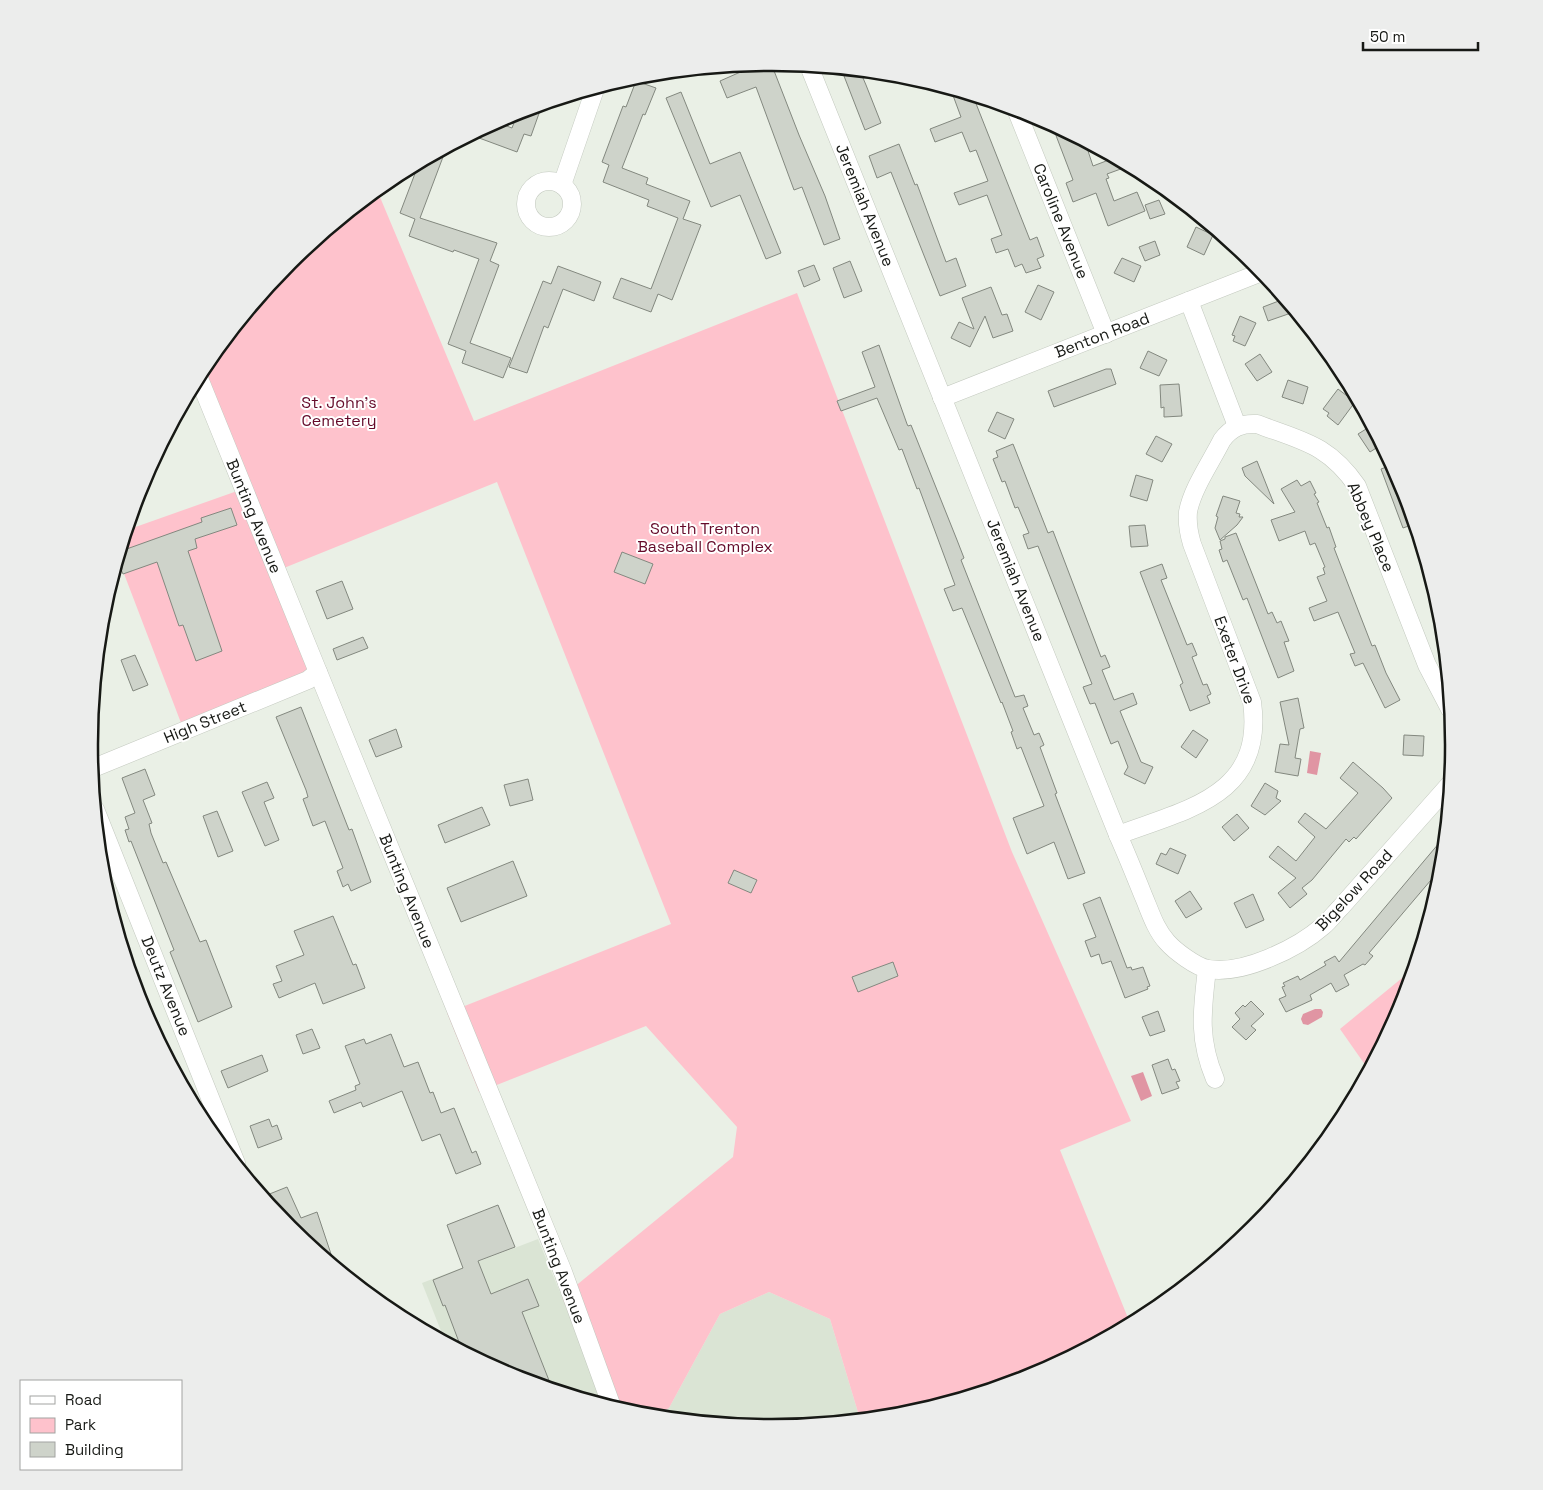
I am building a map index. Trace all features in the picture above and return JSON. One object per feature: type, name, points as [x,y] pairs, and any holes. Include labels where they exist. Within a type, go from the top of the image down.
[{"type":"street","name":"Jeremiah Avenue","points":[[812,73],[1156,927],[1167,942],[1181,955],[1207,969]]},
{"type":"street","points":[[562,185],[593,95]]},
{"type":"street","name":"Caroline Avenue","points":[[1020,120],[1106,334]]},
{"type":"street","name":"Benton Road","points":[[942,398],[1254,275]]},
{"type":"street","points":[[1189,301],[1237,426]]},
{"type":"street","name":"Bunting Avenue","points":[[202,386],[563,1272],[609,1399]]},
{"type":"street","name":"Abbey Place","points":[[1237,426],[1248,423],[1257,424],[1317,447],[1346,470],[1357,486],[1427,665],[1443,697]]},
{"type":"street","name":"Exeter Drive","points":[[1118,835],[1211,798],[1227,787],[1240,772],[1248,756],[1253,738],[1252,702],[1188,530],[1188,514],[1192,499],[1222,440],[1228,432],[1237,426]]},
{"type":"street","name":"High Street","points":[[98,767],[308,680],[318,672]]},
{"type":"street","name":"Bigelow Road","points":[[1207,969],[1230,968],[1264,960],[1303,941],[1324,926],[1444,791]]},
{"type":"street","name":"Deutz Avenue","points":[[104,832],[228,1142]]},
{"type":"street","points":[[1207,969],[1202,1013],[1203,1039],[1208,1062],[1215,1080]]},
{"type":"shaded area","points":[[1310,751],[1321,753],[1317,775],[1307,773]]},
{"type":"shaded area","points":[[1315,1009],[1321,1009],[1323,1012],[1322,1017],[1308,1025],[1303,1024],[1301,1019],[1303,1014]]},
{"type":"shaded area","points":[[1143,1072],[1152,1096],[1141,1101],[1131,1076]]},
{"type":"shaded area","points":[[538,1239],[601,1397],[555,1383],[514,1367],[441,1331],[422,1283]]},
{"type":"shaded area","points":[[769,1292],[830,1319],[858,1413],[772,1419],[727,1417],[665,1410],[669,1408],[720,1314]]},
{"type":"green space","name":"South Trenton Baseball Complex","points":[[380,197],[474,421],[797,293],[1012,852],[1131,1121],[1060,1150],[1127,1316],[1069,1349],[988,1383],[946,1396],[903,1406],[858,1413],[830,1319],[769,1292],[720,1314],[669,1408],[665,1410],[640,1406],[601,1397],[562,1297],[733,1157],[737,1127],[646,1026],[479,1092],[447,1013],[671,924],[497,482],[274,572],[319,684],[186,736],[122,568],[134,527],[240,490],[200,389],[237,335],[265,301],[327,238]]},
{"type":"green space","points":[[1404,977],[1394,1003],[1365,1064],[1340,1029]]},
{"type":"building","points":[[774,71],[825,196],[840,239],[824,245],[802,187],[794,190],[756,87],[727,98],[720,81],[739,72]]},
{"type":"building","points":[[844,76],[863,78],[881,123],[865,130]]},
{"type":"building","points":[[643,84],[656,88],[645,115],[643,114],[622,168],[648,178],[646,184],[690,201],[683,219],[701,225],[672,300],[658,294],[651,312],[613,298],[621,278],[651,289],[678,218],[647,206],[649,200],[603,182],[609,165],[602,162],[623,106],[626,107],[634,85]]},
{"type":"building","points":[[681,92],[710,164],[740,152],[781,253],[766,259],[740,195],[711,207],[666,98]]},
{"type":"building","points":[[953,96],[976,103],[1030,240],[1037,237],[1044,256],[1037,259],[1041,268],[1026,273],[1022,264],[1015,267],[1008,249],[996,253],[991,239],[1002,235],[987,195],[959,205],[954,193],[988,181],[976,150],[970,152],[962,132],[935,142],[930,129],[961,117]]},
{"type":"building","points":[[539,113],[531,136],[524,134],[517,152],[480,138],[507,126],[512,128],[514,123]]},
{"type":"building","points":[[1056,135],[1088,151],[1093,166],[1106,161],[1120,169],[1107,174],[1109,178],[1106,179],[1114,201],[1137,192],[1145,211],[1108,226],[1096,193],[1073,202],[1066,183],[1073,180]]},
{"type":"building","points":[[899,144],[915,185],[917,184],[946,262],[956,258],[966,286],[940,296],[891,172],[877,178],[869,156]]},
{"type":"building","points":[[443,158],[420,218],[497,243],[490,261],[499,265],[470,343],[511,358],[503,378],[462,363],[466,351],[448,344],[479,259],[409,236],[415,219],[400,213],[415,174]]},
{"type":"building","points":[[1159,200],[1165,214],[1150,219],[1145,205]]},
{"type":"building","points":[[1196,227],[1213,235],[1204,255],[1187,247]]},
{"type":"building","points":[[1155,241],[1160,255],[1145,261],[1139,247]]},
{"type":"building","points":[[1122,258],[1141,266],[1134,282],[1114,273]]},
{"type":"building","points":[[850,261],[862,291],[844,298],[833,268]]},
{"type":"building","points":[[814,265],[820,280],[804,287],[798,271]]},
{"type":"building","points":[[558,266],[601,282],[594,301],[563,289],[548,328],[544,326],[527,373],[509,367],[543,281],[551,284]]},
{"type":"building","points":[[1038,285],[1054,292],[1041,320],[1025,312]]},
{"type":"building","points":[[991,287],[1002,315],[1007,314],[1013,331],[993,338],[985,316],[970,347],[951,338],[959,322],[974,329],[962,298]]},
{"type":"building","points":[[1278,301],[1289,314],[1268,321],[1263,307]]},
{"type":"building","points":[[1240,316],[1256,323],[1245,346],[1233,341],[1235,336],[1232,335]]},
{"type":"building","points":[[879,345],[907,424],[908,426],[911,425],[964,558],[961,560],[1015,697],[1024,695],[1028,706],[1023,708],[1034,735],[1039,733],[1044,745],[1040,747],[1057,793],[1055,794],[1085,873],[1068,879],[1054,842],[1027,854],[1013,818],[1044,806],[1021,747],[1017,749],[1011,732],[1013,731],[1002,702],[962,608],[953,611],[944,589],[955,585],[919,488],[917,489],[902,449],[899,450],[877,398],[841,411],[837,401],[875,387],[862,352]]},
{"type":"building","points":[[1148,351],[1167,360],[1159,376],[1140,368]]},
{"type":"building","points":[[1260,354],[1272,372],[1257,381],[1245,364]]},
{"type":"building","points":[[1106,369],[1111,369],[1116,384],[1054,407],[1048,391]]},
{"type":"building","points":[[1288,380],[1308,387],[1303,404],[1282,397]]},
{"type":"building","points":[[1179,384],[1182,416],[1164,417],[1164,407],[1161,408],[1160,385]]},
{"type":"building","points":[[1338,389],[1348,397],[1353,405],[1338,425],[1327,416],[1329,413],[1323,409]]},
{"type":"building","points":[[997,412],[1014,419],[1005,439],[988,431]]},
{"type":"building","points":[[1366,429],[1376,448],[1370,452],[1358,434]]},
{"type":"building","points":[[1156,436],[1172,444],[1162,462],[1146,454]]},
{"type":"building","points":[[1013,444],[1048,533],[1053,531],[1101,657],[1105,655],[1110,667],[1102,670],[1114,700],[1133,693],[1137,704],[1120,711],[1141,762],[1153,767],[1145,784],[1124,774],[1128,767],[1118,741],[1111,744],[1095,703],[1090,704],[1083,687],[1092,684],[1038,546],[1028,549],[1023,535],[1029,533],[1018,507],[1015,508],[1005,481],[1002,482],[993,459],[998,457],[996,451]]},
{"type":"building","points":[[1257,461],[1274,504],[1245,476],[1242,468]]},
{"type":"building","points":[[1385,467],[1408,526],[1403,528],[1381,469]]},
{"type":"building","points":[[1136,475],[1153,480],[1147,501],[1130,496]]},
{"type":"building","points":[[1297,480],[1301,486],[1310,481],[1316,493],[1314,494],[1319,502],[1317,503],[1327,528],[1329,527],[1336,547],[1334,548],[1372,646],[1375,645],[1386,673],[1400,700],[1385,708],[1363,663],[1355,666],[1350,654],[1355,653],[1338,612],[1314,621],[1309,608],[1327,601],[1317,577],[1325,574],[1323,568],[1325,567],[1315,543],[1310,545],[1305,531],[1279,541],[1271,520],[1295,512],[1281,489]]},
{"type":"building","points":[[1223,496],[1240,501],[1236,513],[1240,514],[1239,517],[1243,517],[1220,540],[1215,528],[1218,517],[1216,516]]},
{"type":"building","points":[[231,508],[237,525],[195,539],[197,548],[188,551],[222,651],[196,661],[183,625],[179,626],[157,562],[123,574],[121,570],[128,549],[202,522],[201,518]]},
{"type":"building","points":[[1145,525],[1148,546],[1131,547],[1129,526]]},
{"type":"building","points":[[1236,533],[1268,614],[1272,612],[1277,623],[1281,621],[1289,641],[1284,642],[1294,671],[1278,678],[1247,598],[1243,600],[1227,560],[1223,562],[1219,550],[1222,549],[1220,541]]},
{"type":"building","points":[[622,552],[653,564],[645,584],[614,572]]},
{"type":"building","points":[[1162,564],[1167,578],[1161,580],[1187,645],[1192,643],[1197,655],[1192,657],[1203,685],[1207,684],[1211,694],[1207,696],[1210,703],[1190,711],[1180,685],[1183,683],[1140,572]]},
{"type":"building","points":[[342,581],[353,609],[327,619],[316,591]]},
{"type":"building","points":[[363,637],[368,648],[337,660],[333,649]]},
{"type":"building","points":[[135,655],[148,685],[133,691],[121,660]]},
{"type":"building","points":[[1298,698],[1304,728],[1300,729],[1295,758],[1301,759],[1298,776],[1275,772],[1280,744],[1289,745],[1280,702]]},
{"type":"building","points":[[301,707],[349,830],[352,829],[371,882],[351,891],[348,884],[343,887],[337,871],[343,868],[325,821],[313,826],[303,799],[308,797],[306,790],[276,717]]},
{"type":"building","points":[[396,729],[402,747],[376,757],[369,740]]},
{"type":"building","points":[[1193,730],[1208,740],[1196,758],[1181,747]]},
{"type":"building","points":[[1404,735],[1424,736],[1423,756],[1403,755]]},
{"type":"building","points":[[1353,762],[1392,798],[1356,839],[1354,837],[1349,842],[1346,839],[1312,880],[1302,888],[1307,894],[1290,908],[1278,893],[1296,878],[1269,857],[1278,846],[1296,861],[1315,837],[1298,822],[1305,813],[1326,829],[1358,793],[1340,778]]},
{"type":"building","points":[[145,769],[155,795],[143,800],[152,823],[149,824],[151,833],[163,863],[166,862],[200,942],[206,940],[232,1007],[198,1022],[170,952],[174,950],[125,830],[129,829],[125,817],[135,813],[122,778]]},
{"type":"building","points":[[528,779],[533,800],[510,806],[504,785]]},
{"type":"building","points":[[267,782],[274,798],[264,802],[279,840],[265,846],[242,792]]},
{"type":"building","points":[[1265,783],[1278,791],[1276,798],[1281,801],[1265,815],[1251,806]]},
{"type":"building","points":[[482,807],[490,825],[445,843],[438,825]]},
{"type":"building","points":[[217,811],[233,851],[218,857],[203,816]]},
{"type":"building","points":[[1237,814],[1249,828],[1234,841],[1222,827]]},
{"type":"building","points":[[1437,846],[1431,880],[1369,953],[1373,956],[1365,965],[1363,964],[1344,975],[1349,985],[1336,992],[1331,983],[1310,995],[1312,1000],[1286,1012],[1279,999],[1286,996],[1282,987],[1285,986],[1283,983],[1298,976],[1300,980],[1326,965],[1324,962],[1335,956],[1339,962]]},
{"type":"building","points":[[1170,848],[1186,855],[1178,874],[1156,864],[1161,853],[1166,855]]},
{"type":"building","points":[[513,861],[527,896],[461,922],[447,888]]},
{"type":"building","points":[[734,870],[757,880],[751,893],[728,883]]},
{"type":"building","points":[[1190,891],[1202,909],[1186,918],[1175,901]]},
{"type":"building","points":[[1253,894],[1264,920],[1246,928],[1234,903]]},
{"type":"building","points":[[1100,897],[1127,968],[1131,967],[1132,970],[1143,967],[1150,986],[1147,987],[1148,989],[1125,998],[1111,961],[1102,964],[1099,954],[1091,957],[1085,941],[1096,937],[1083,904]]},
{"type":"building","points":[[333,916],[353,965],[356,964],[365,988],[323,1004],[315,983],[279,998],[273,984],[282,981],[276,966],[304,955],[294,931]]},
{"type":"building","points":[[893,962],[898,976],[858,992],[852,977]]},
{"type":"building","points":[[1251,1001],[1264,1014],[1251,1026],[1256,1030],[1246,1040],[1232,1027],[1240,1019],[1235,1013],[1243,1005],[1245,1007]]},
{"type":"building","points":[[1158,1011],[1165,1031],[1150,1036],[1142,1017]]},
{"type":"building","points":[[312,1029],[320,1048],[303,1054],[296,1035]]},
{"type":"building","points":[[391,1034],[404,1067],[418,1062],[430,1093],[433,1092],[441,1113],[454,1108],[472,1153],[476,1151],[481,1164],[456,1174],[440,1134],[422,1141],[402,1091],[363,1107],[361,1102],[334,1113],[329,1101],[356,1090],[355,1086],[360,1084],[345,1046],[364,1039],[366,1044]]},
{"type":"building","points":[[262,1055],[268,1071],[228,1088],[221,1071]]},
{"type":"building","points":[[1168,1059],[1172,1070],[1175,1069],[1180,1081],[1176,1082],[1179,1088],[1162,1094],[1152,1065]]},
{"type":"building","points":[[269,1119],[272,1127],[277,1125],[282,1139],[258,1148],[250,1126]]},
{"type":"building","points":[[287,1187],[301,1218],[317,1212],[332,1256],[295,1221],[270,1194]]},
{"type":"building","points":[[498,1205],[515,1247],[478,1261],[491,1294],[528,1279],[539,1306],[522,1312],[549,1381],[514,1367],[458,1341],[433,1280],[463,1268],[447,1225]]},
{"type":"park label","name":"St. John's Cemetery","points":[[339,411]]}]
